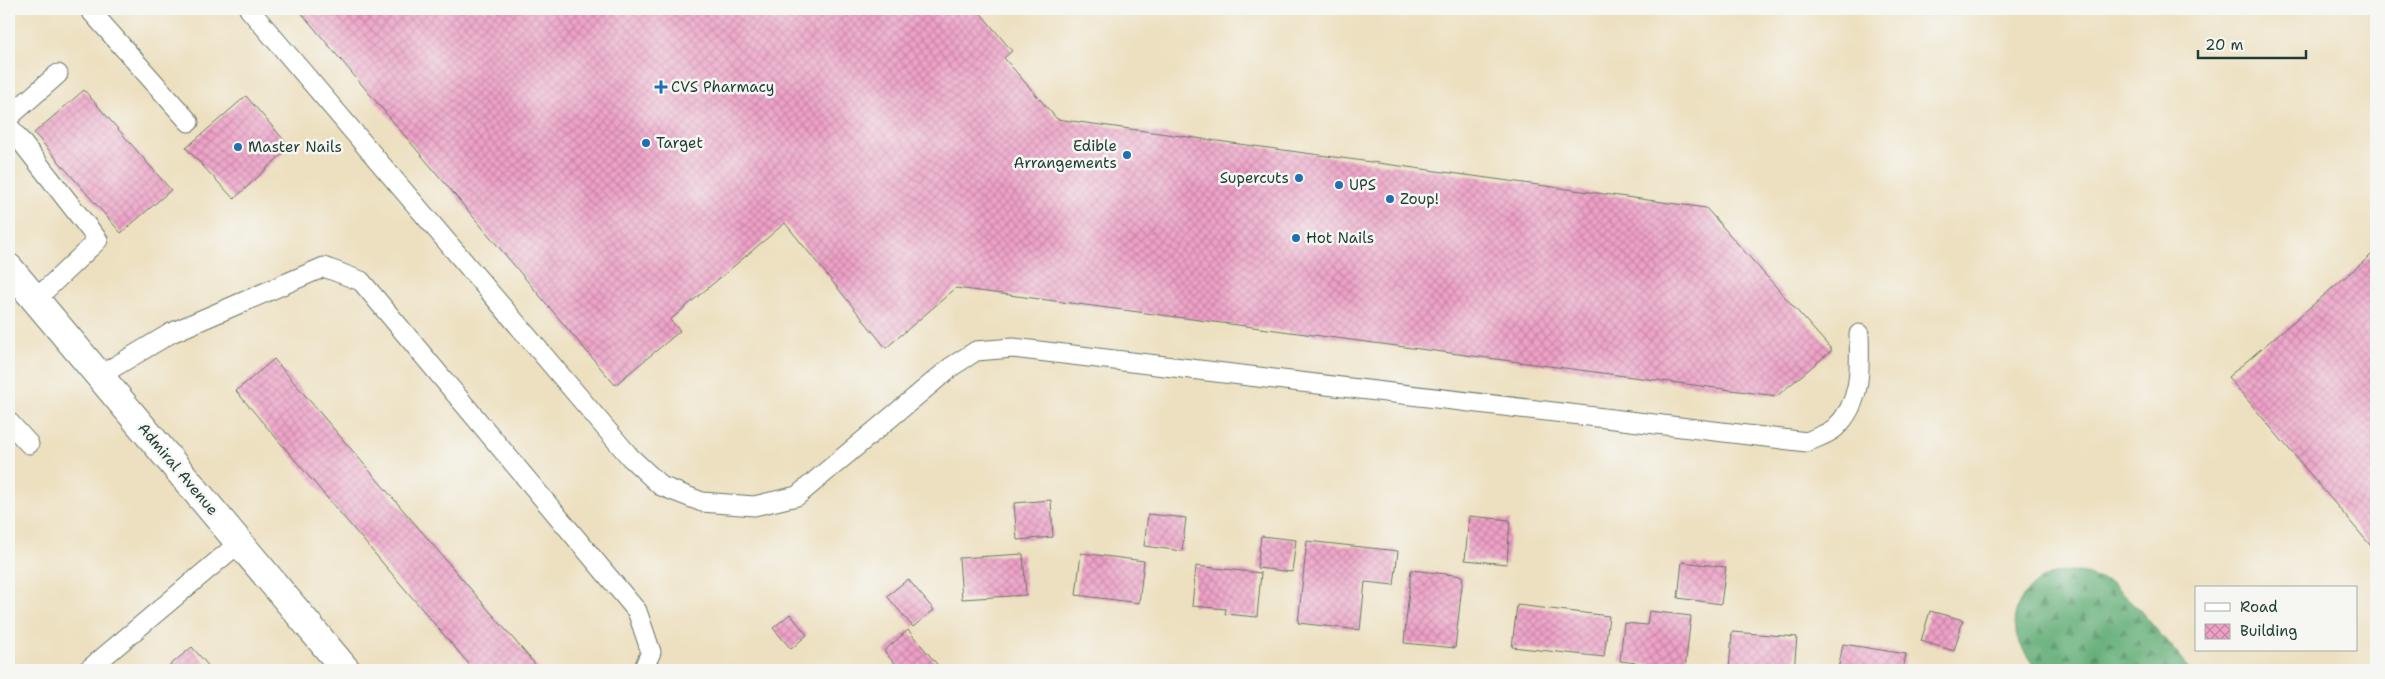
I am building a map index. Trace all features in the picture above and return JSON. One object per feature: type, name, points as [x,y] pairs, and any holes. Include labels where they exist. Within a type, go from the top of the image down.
[{"type":"street","name":"Admiral Avenue","points":[[9,268],[346,670]]},
{"type":"lane","points":[[88,9],[189,122]]},
{"type":"lane","points":[[249,9],[630,457],[662,486],[702,502],[754,506],[797,496],[951,367],[976,351],[1013,348],[1807,442],[1834,429],[1854,403],[1860,370],[1859,334]]},
{"type":"lane","points":[[9,116],[58,74]]},
{"type":"lane","points":[[9,126],[98,240],[35,300]]},
{"type":"lane","points":[[99,376],[171,333],[324,267],[361,281],[636,611],[651,652],[643,670]]},
{"type":"lane","points":[[9,422],[29,444]]},
{"type":"lane","points":[[88,670],[239,542]]},
{"type":"green space","points":[[2080,572],[2112,583],[2139,609],[2191,670],[2037,670],[2024,651],[2015,630],[2014,621],[2019,604],[2030,588],[2045,577],[2059,573]]},
{"type":"building","points":[[298,9],[977,9],[1012,51],[1004,58],[1057,119],[1706,208],[1832,350],[1777,396],[956,288],[886,348],[785,223],[670,320],[680,331],[615,385]]},
{"type":"building","points":[[84,90],[171,190],[121,233],[34,133]]},
{"type":"building","name":"Master Nails","points":[[246,96],[290,147],[234,199],[186,148]]},
{"type":"building","points":[[2376,251],[2376,552],[2228,377]]},
{"type":"building","points":[[274,359],[540,670],[474,670],[236,391]]},
{"type":"building","points":[[1051,500],[1053,537],[1017,540],[1014,503]]},
{"type":"building","points":[[1148,514],[1186,518],[1182,551],[1144,546]]},
{"type":"building","points":[[1469,516],[1510,520],[1507,564],[1465,560]]},
{"type":"building","points":[[1261,536],[1296,540],[1292,572],[1257,568]]},
{"type":"building","points":[[1307,541],[1398,551],[1394,585],[1365,582],[1360,630],[1298,623]]},
{"type":"building","points":[[1081,553],[1144,561],[1139,603],[1076,595]]},
{"type":"building","points":[[1023,554],[1026,595],[962,599],[959,558]]},
{"type":"building","points":[[1682,562],[1726,567],[1721,604],[1678,598]]},
{"type":"building","points":[[1196,566],[1261,573],[1257,617],[1225,614],[1226,609],[1192,606]]},
{"type":"building","points":[[1411,570],[1463,576],[1455,648],[1404,643]]},
{"type":"building","points":[[908,579],[934,610],[913,627],[887,596]]},
{"type":"building","points":[[1517,605],[1609,616],[1604,657],[1512,647]]},
{"type":"building","points":[[1649,611],[1691,616],[1685,669],[1620,661],[1624,623],[1647,625]]},
{"type":"building","points":[[1930,611],[1963,620],[1954,651],[1921,641]]},
{"type":"building","points":[[790,614],[807,635],[791,649],[773,628]]},
{"type":"building","points":[[908,630],[942,670],[891,670],[896,665],[884,651]]},
{"type":"building","points":[[1732,632],[1797,637],[1794,670],[1729,670]]},
{"type":"building","points":[[1843,644],[1906,654],[1903,670],[1838,670]]},
{"type":"building","points":[[192,647],[212,670],[164,670]]},
{"type":"place","name":"CVS Pharmacy","points":[[661,87]]},
{"type":"place","name":"Target","points":[[646,143]]},
{"type":"place","name":"Master Nails","points":[[238,147]]},
{"type":"place","name":"Edible Arrangements","points":[[1127,155]]},
{"type":"place","name":"Supercuts","points":[[1299,178]]},
{"type":"place","name":"UPS","points":[[1339,185]]},
{"type":"place","name":"Zoup!","points":[[1390,199]]},
{"type":"place","name":"Hot Nails","points":[[1296,238]]}]
